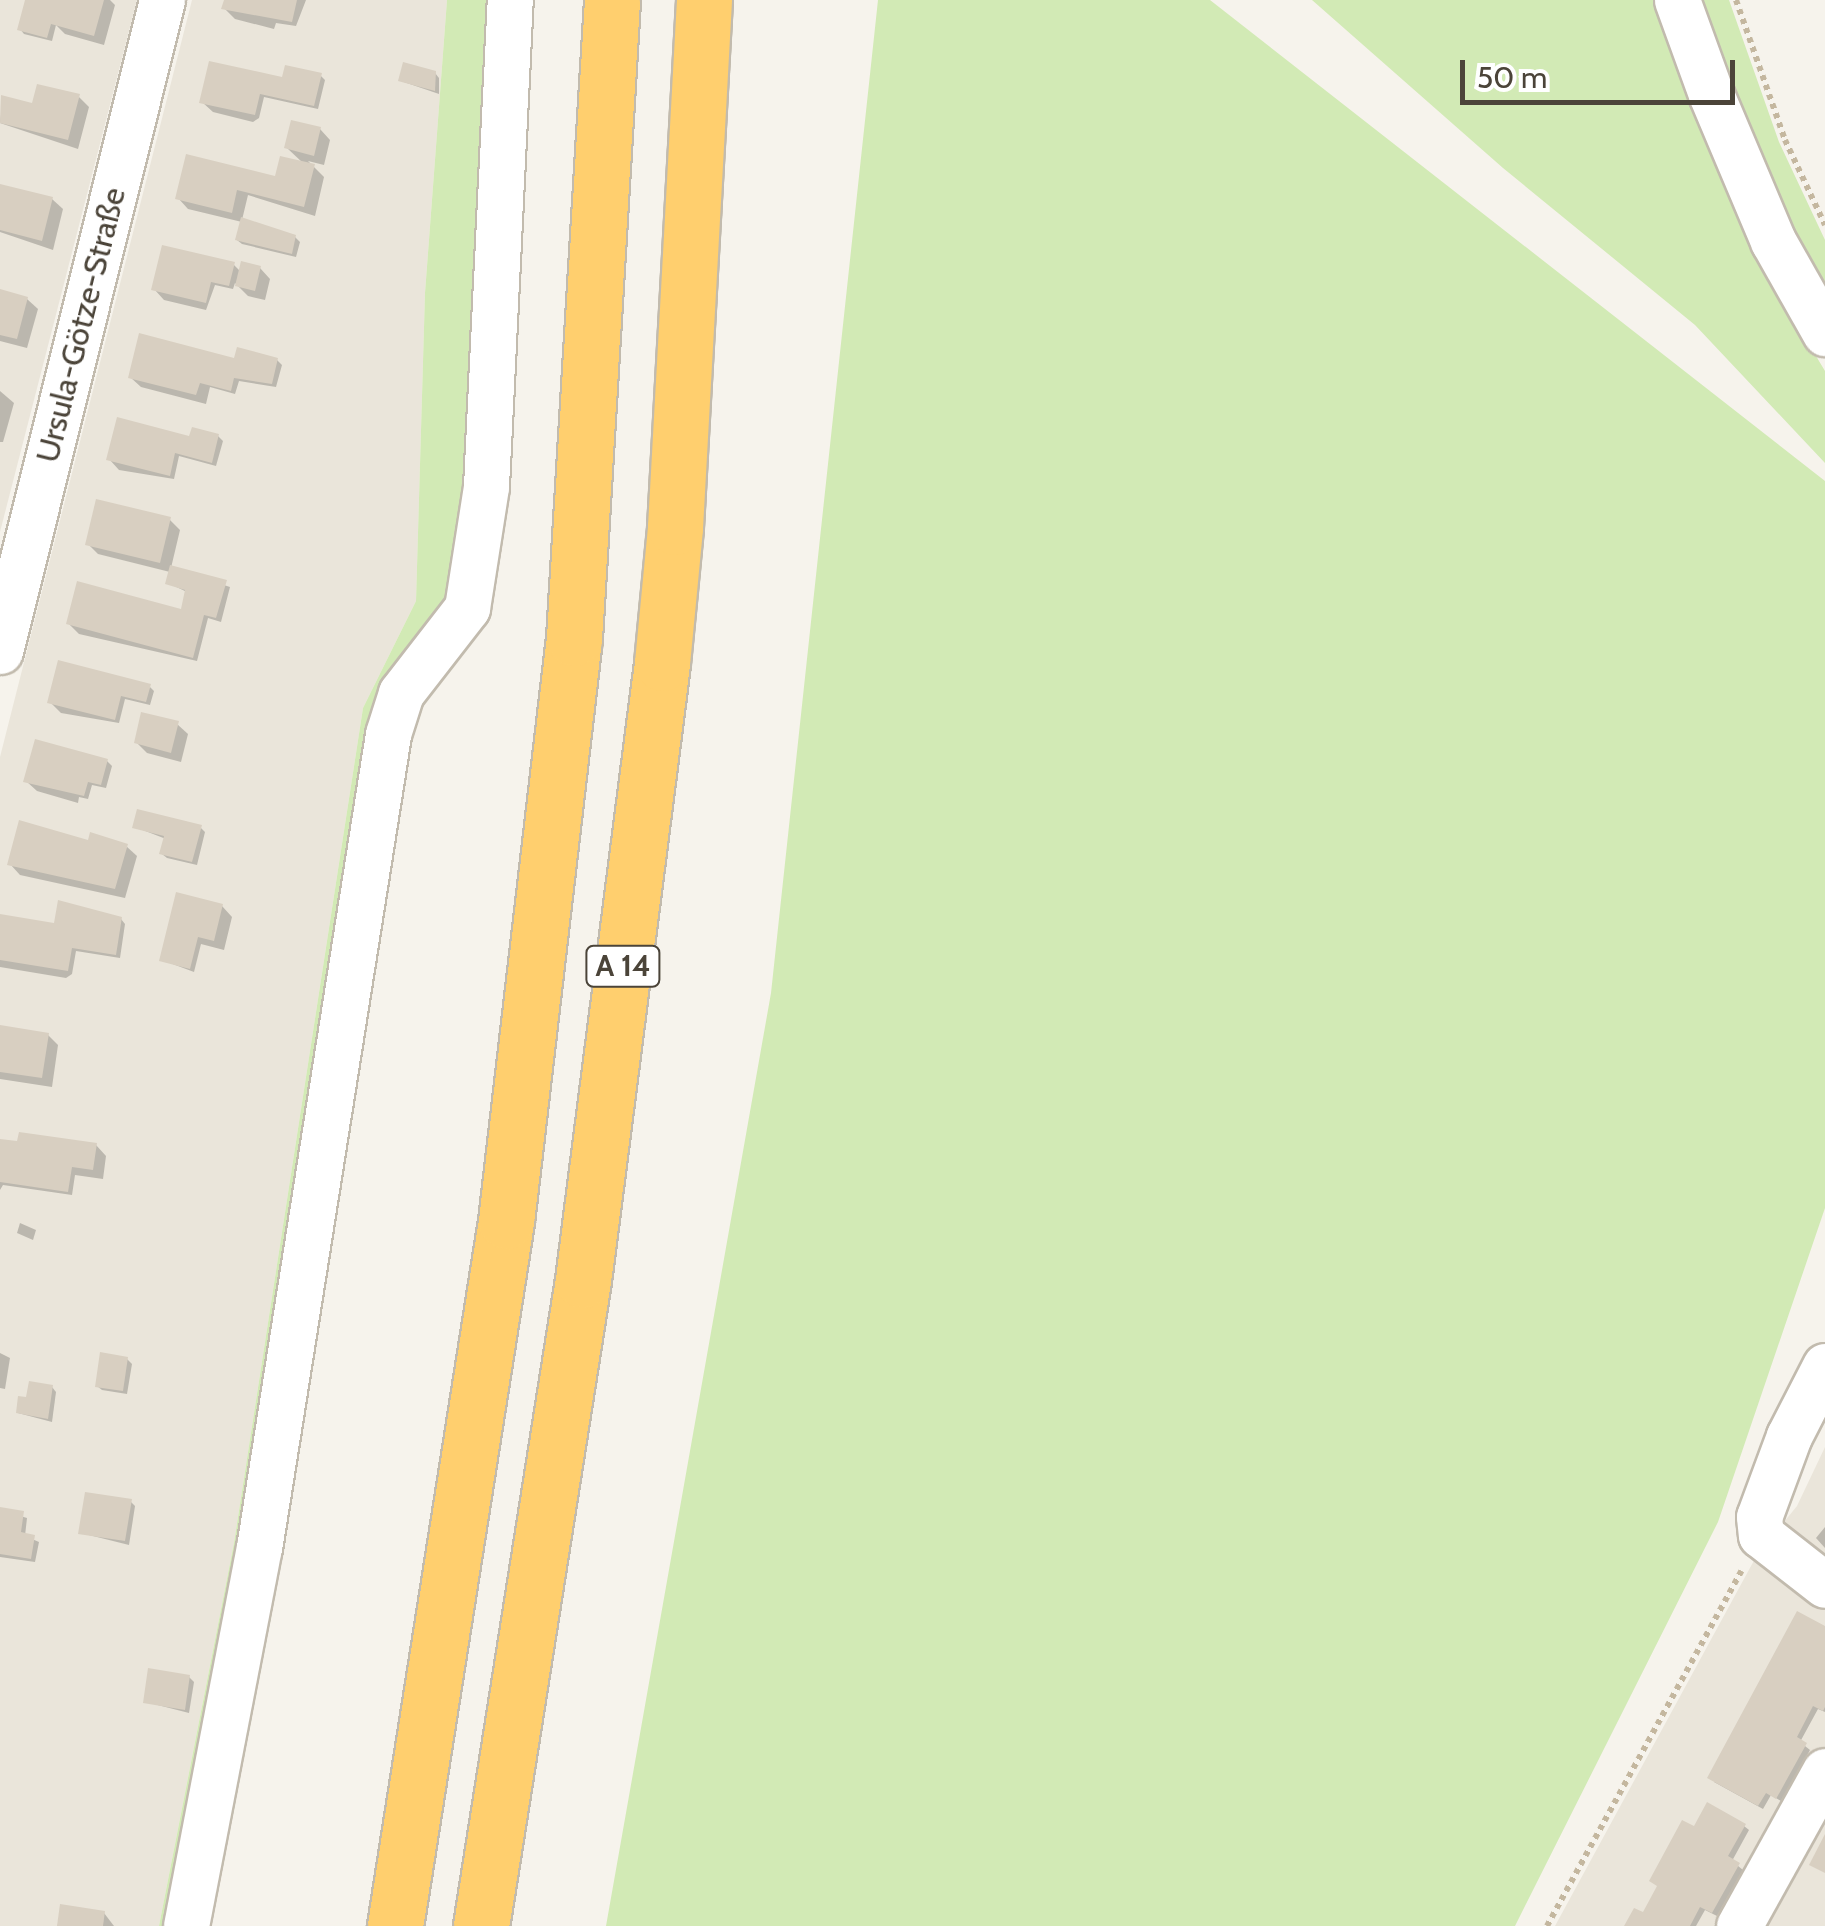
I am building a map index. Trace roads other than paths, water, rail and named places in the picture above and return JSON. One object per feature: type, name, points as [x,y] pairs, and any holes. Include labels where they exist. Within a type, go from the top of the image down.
[{"type":"highway","name":"A 14","points":[[394,1926],[506,1221],[574,638],[612,0]]},
{"type":"highway","name":"A 14","points":[[482,1926],[584,1280],[660,683],[674,527],[704,0]]},
{"type":"street","name":"Ursula-Götze-Straße","points":[[0,651],[162,0]]},
{"type":"street","points":[[186,1926],[262,1529],[388,734],[401,693],[467,608],[486,486],[510,0]]},
{"type":"street","points":[[1677,0],[1710,94],[1772,242],[1825,334]]},
{"type":"street","points":[[1825,1366],[1767,1487],[1759,1516],[1761,1534],[1825,1585]]},
{"type":"street","points":[[1738,1926],[1825,1771]]}]
